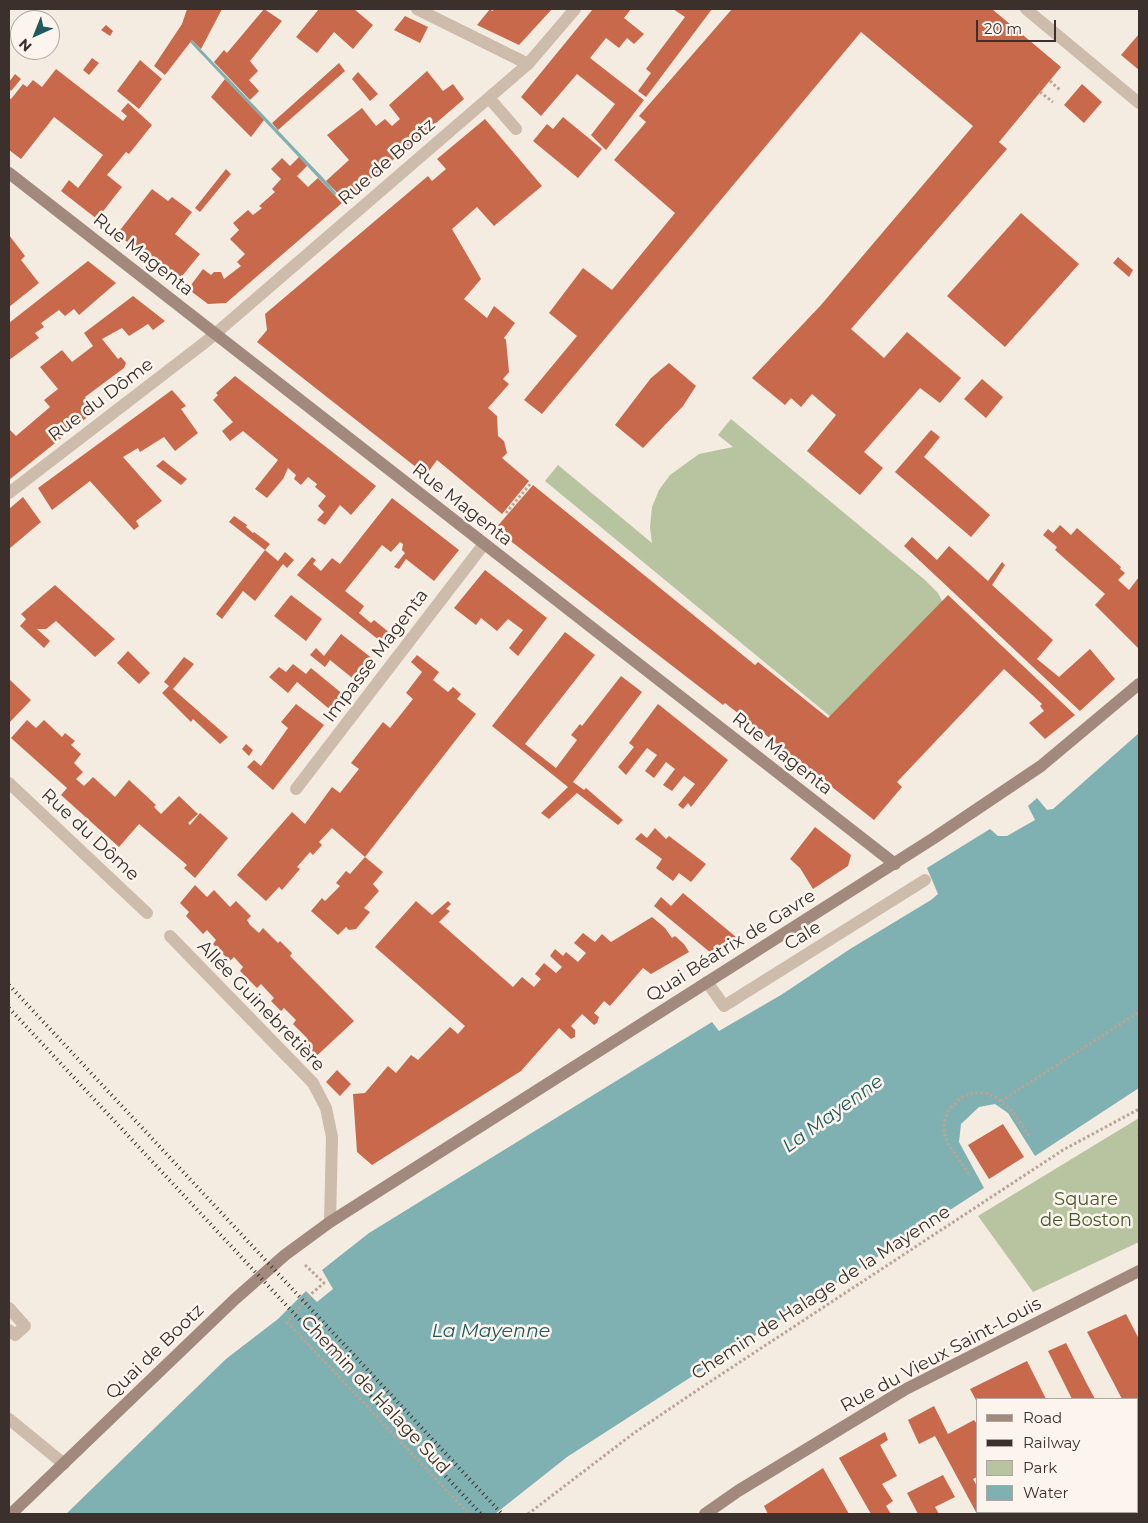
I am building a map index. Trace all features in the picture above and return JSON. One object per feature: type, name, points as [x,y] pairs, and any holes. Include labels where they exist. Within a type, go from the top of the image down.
[{"type":"street","points":[[416,9],[528,64]]},
{"type":"street","name":"Rue de Bootz","points":[[215,334],[528,64],[575,9]]},
{"type":"street","points":[[1026,9],[1139,103]]},
{"type":"street","points":[[489,98],[516,129]]},
{"type":"street","name":"Rue Magenta","points":[[9,172],[895,864]]},
{"type":"street","name":"Rue du Dôme","points":[[9,493],[215,334]]},
{"type":"street","name":"Impasse Magenta","points":[[296,789],[484,544]]},
{"type":"street","name":"Quai Béatrix de Gavre","points":[[330,1222],[895,864],[1041,766],[1139,684]]},
{"type":"street","name":"Rue du Dôme","points":[[9,783],[147,913]]},
{"type":"street","name":"Cale","points":[[707,982],[724,1006],[925,880]]},
{"type":"street","name":"Allée Guinebretière","points":[[170,936],[313,1083],[326,1108],[332,1137],[330,1222]]},
{"type":"street","name":"Quai de Bootz","points":[[11,1514],[234,1300],[285,1255],[330,1222]]},
{"type":"street","name":"Rue du Vieux Saint-Louis","points":[[705,1514],[738,1491],[904,1390],[1139,1271]]},
{"type":"street","points":[[9,1308],[25,1326],[15,1335],[9,1330]]},
{"type":"street","points":[[9,1419],[64,1464]]},
{"type":"path","points":[[1050,81],[1060,90]]},
{"type":"path","points":[[1040,92],[1053,102]]},
{"type":"path","points":[[506,513],[531,483]]},
{"type":"path","points":[[1001,1101],[1139,1012]]},
{"type":"path","points":[[968,1174],[948,1144],[944,1122],[948,1111],[963,1096],[974,1093],[986,1093],[1001,1101],[1012,1111],[1030,1137]]},
{"type":"path","name":"Chemin de Halage de la Mayenne","points":[[528,1514],[634,1433],[702,1387],[1063,1150],[1139,1109]]},
{"type":"path","points":[[1139,1128],[1139,1139]]},
{"type":"path","name":"Chemin de Halage Sud","points":[[301,1261],[324,1283],[311,1294],[287,1322],[469,1514]]},
{"type":"green space","points":[[731,419],[925,580],[938,593],[947,610],[831,717],[545,481],[558,465],[652,543],[650,527],[652,507],[659,490],[670,475],[699,454],[733,447],[718,435]]},
{"type":"green space","name":"Square de Boston","points":[[1139,1118],[1139,1242],[1033,1292],[978,1216]]},
{"type":"water","points":[[192,40],[344,202],[342,203],[190,42]]},
{"type":"water","name":"La Mayenne","points":[[1139,733],[1139,1088],[1035,1156],[1008,1113],[995,1104],[979,1107],[961,1124],[959,1142],[984,1188],[567,1457],[495,1514],[66,1514],[226,1359],[278,1319],[306,1291],[317,1302],[333,1289],[322,1270],[369,1233],[712,1022],[719,1031],[781,995],[850,949],[931,900],[938,894],[927,868],[990,829],[998,836],[1007,836],[1035,820],[1028,806],[1037,798],[1047,810],[1053,809]]},
{"type":"building","points":[[187,9],[222,9],[201,49],[192,40],[165,75],[154,66],[182,24]]},
{"type":"building","points":[[264,9],[282,21],[250,61],[258,71],[249,80],[259,91],[250,100],[214,62],[224,50],[227,53]]},
{"type":"building","points":[[319,9],[354,9],[373,25],[353,49],[334,32],[317,53],[296,37]]},
{"type":"building","points":[[490,9],[492,11],[495,9],[552,9],[519,45],[477,25]]},
{"type":"building","points":[[593,9],[631,9],[624,18],[644,34],[634,44],[627,38],[619,48],[606,38],[590,58],[644,100],[606,150],[591,135],[615,104],[577,74],[541,116],[521,97]]},
{"type":"building","points":[[673,9],[712,9],[646,97],[638,91],[651,73],[646,69],[685,17]]},
{"type":"building","points":[[732,9],[992,9],[1061,67],[999,142],[1007,149],[851,329],[884,358],[907,332],[961,378],[940,403],[920,388],[864,452],[883,468],[860,495],[807,451],[836,415],[812,394],[801,407],[791,398],[785,405],[752,378],[821,305],[973,126],[861,32],[542,414],[524,400],[577,336],[549,313],[583,268],[612,290],[675,213],[614,160],[646,122],[639,116]]},
{"type":"building","points":[[405,16],[428,27],[420,43],[394,30]]},
{"type":"building","points":[[106,25],[113,31],[110,36],[101,30]]},
{"type":"building","points":[[1139,34],[1139,70],[1121,55]]},
{"type":"building","points":[[92,58],[99,63],[89,75],[83,70]]},
{"type":"building","points":[[140,60],[162,79],[139,109],[117,91]]},
{"type":"building","points":[[339,63],[345,71],[278,130],[272,123]]},
{"type":"building","points":[[56,69],[123,121],[127,116],[121,111],[128,103],[152,125],[129,154],[126,152],[107,175],[122,187],[97,219],[61,191],[69,180],[78,188],[103,155],[54,117],[21,159],[9,150],[9,98],[11,99],[23,84],[27,87],[33,80],[42,87]]},
{"type":"building","points":[[427,71],[443,91],[453,84],[464,99],[345,201],[326,181],[349,160],[327,135],[362,108],[376,126],[385,119],[392,126],[400,119],[389,105]]},
{"type":"building","points":[[358,72],[378,94],[370,101],[352,79]]},
{"type":"building","points":[[15,74],[21,79],[11,91],[9,82]]},
{"type":"building","points":[[225,79],[264,120],[251,137],[211,97]]},
{"type":"building","points":[[1082,84],[1102,102],[1084,123],[1064,105]]},
{"type":"building","points":[[563,117],[602,149],[578,178],[533,141],[547,124],[553,129]]},
{"type":"building","points":[[485,119],[542,186],[494,226],[477,207],[452,229],[481,279],[464,299],[487,318],[494,306],[515,323],[504,338],[506,340],[509,372],[503,379],[509,384],[488,408],[497,416],[498,436],[504,441],[507,453],[502,458],[529,481],[502,514],[437,460],[426,475],[257,342],[267,330],[265,314],[428,176],[432,181],[446,169],[437,159]]},
{"type":"building","points":[[299,157],[307,166],[297,176],[308,187],[318,178],[342,203],[226,303],[208,304],[188,289],[203,269],[211,275],[214,272],[221,272],[224,279],[241,266],[237,262],[245,254],[230,239],[239,230],[233,223],[248,210],[253,215],[262,208],[259,206],[275,192],[272,189],[281,179],[271,169],[282,158],[290,166]]},
{"type":"building","points":[[226,169],[231,174],[200,212],[195,208]]},
{"type":"building","points":[[152,189],[168,201],[172,197],[192,212],[175,234],[200,254],[178,281],[117,234]]},
{"type":"building","points":[[1021,213],[1079,264],[1005,347],[947,296]]},
{"type":"building","points":[[9,235],[25,256],[21,260],[39,283],[9,307]]},
{"type":"building","points":[[1118,257],[1133,270],[1129,277],[1113,263]]},
{"type":"building","points":[[88,261],[116,283],[79,315],[74,309],[65,316],[59,310],[41,323],[44,327],[35,333],[39,338],[9,360],[9,323]]},
{"type":"building","points":[[133,296],[165,321],[153,330],[148,324],[129,336],[122,328],[102,339],[118,359],[121,357],[126,363],[124,368],[85,397],[95,411],[9,480],[9,429],[16,436],[50,407],[44,400],[58,389],[40,367],[62,350],[72,362],[93,346],[84,333]]},
{"type":"building","points":[[669,363],[696,386],[683,406],[643,448],[615,425],[651,378]]},
{"type":"building","points":[[235,376],[376,486],[351,515],[340,505],[325,525],[317,520],[324,512],[318,506],[326,496],[315,487],[317,484],[308,477],[301,485],[294,479],[296,475],[288,468],[283,479],[267,498],[255,489],[278,460],[243,431],[230,441],[222,431],[233,422],[213,400],[218,395],[216,393]]},
{"type":"building","points":[[982,379],[1003,397],[986,418],[964,399]]},
{"type":"building","points":[[172,390],[186,406],[181,409],[198,433],[175,451],[164,437],[140,452],[138,448],[123,457],[162,501],[136,521],[139,526],[134,530],[90,481],[52,510],[38,488]]},
{"type":"building","points":[[931,430],[940,437],[924,457],[990,515],[971,537],[895,472]]},
{"type":"building","points":[[163,460],[187,479],[181,485],[156,466]]},
{"type":"building","points":[[533,485],[755,665],[758,662],[828,718],[948,595],[1075,715],[1045,739],[1029,723],[1044,711],[1040,706],[1042,704],[1004,669],[897,782],[902,787],[874,820],[725,703],[723,705],[495,529]]},
{"type":"building","points":[[23,497],[41,522],[9,549],[9,509]]},
{"type":"building","points":[[392,498],[459,550],[434,581],[406,559],[399,569],[394,567],[405,553],[402,550],[403,544],[400,542],[391,552],[382,545],[345,591],[364,606],[359,613],[371,623],[374,620],[391,634],[384,644],[297,575],[312,557],[316,560],[313,564],[321,571],[332,558],[340,564]]},
{"type":"building","points":[[234,516],[247,525],[246,527],[253,533],[270,544],[265,550],[229,522]]},
{"type":"building","points":[[1060,525],[1071,535],[1077,528],[1121,567],[1120,569],[1125,573],[1118,580],[1129,590],[1139,577],[1139,649],[1095,605],[1105,594],[1055,550],[1057,547],[1043,535],[1048,529],[1053,533]]},
{"type":"building","points":[[912,537],[937,560],[949,546],[988,581],[1002,562],[1005,565],[992,585],[1053,640],[1037,659],[1059,677],[1090,649],[1115,679],[1080,711],[904,546]]},
{"type":"building","points":[[265,550],[278,561],[285,552],[294,560],[287,568],[283,564],[255,601],[243,591],[222,619],[216,614]]},
{"type":"building","points":[[485,570],[547,618],[518,656],[509,648],[523,630],[508,619],[497,631],[481,618],[476,625],[454,608]]},
{"type":"building","points":[[55,585],[115,639],[95,657],[56,621],[46,629],[37,629],[50,641],[44,648],[20,626],[26,619],[21,614]]},
{"type":"building","points":[[291,595],[322,619],[306,641],[274,616]]},
{"type":"building","points":[[565,632],[595,655],[525,744],[556,768],[577,740],[571,735],[580,724],[582,726],[621,676],[642,692],[573,782],[584,790],[586,788],[623,820],[618,825],[577,793],[549,819],[541,813],[568,787],[492,726]]},
{"type":"building","points":[[341,634],[373,659],[356,681],[330,660],[325,667],[310,655],[316,648],[324,656]]},
{"type":"building","points":[[128,651],[150,673],[139,684],[117,663]]},
{"type":"building","points":[[417,655],[439,672],[433,680],[448,692],[453,687],[461,694],[457,699],[476,714],[365,857],[332,828],[319,842],[322,845],[313,855],[310,852],[297,867],[300,869],[282,890],[279,887],[266,901],[237,875],[292,812],[305,824],[332,787],[340,793],[359,769],[351,763],[383,722],[390,728],[413,699],[406,693],[422,672],[411,662]]},
{"type":"building","points":[[184,657],[194,664],[173,689],[228,737],[220,744],[193,719],[191,722],[162,693],[169,686],[164,682]]},
{"type":"building","points":[[293,664],[306,674],[311,668],[345,696],[333,712],[297,682],[288,693],[269,677],[279,667],[286,672]]},
{"type":"building","points":[[9,679],[31,700],[9,723]]},
{"type":"building","points":[[296,704],[324,725],[273,790],[247,767],[254,760],[261,766],[288,728],[281,722]]},
{"type":"building","points":[[658,704],[728,760],[691,807],[688,803],[683,809],[678,805],[695,784],[684,776],[672,791],[663,785],[675,769],[666,762],[654,778],[645,771],[657,755],[647,748],[626,775],[618,767],[634,747],[629,743]]},
{"type":"building","points":[[27,720],[36,728],[44,720],[62,737],[65,733],[75,741],[71,745],[81,754],[74,763],[83,772],[76,779],[84,786],[93,777],[115,797],[129,780],[156,805],[154,807],[161,814],[179,796],[198,814],[188,823],[190,825],[200,813],[228,838],[195,878],[184,868],[187,865],[139,824],[119,847],[61,795],[67,788],[11,738]]},
{"type":"building","points":[[246,744],[253,750],[249,756],[242,749]]},
{"type":"building","points":[[815,827],[851,855],[848,866],[813,889],[800,868],[790,859]]},
{"type":"building","points":[[655,828],[666,839],[669,836],[706,864],[691,882],[679,873],[673,881],[656,868],[662,859],[635,839],[641,833],[647,838]]},
{"type":"building","points":[[365,857],[383,872],[373,884],[379,891],[364,908],[370,912],[356,929],[349,930],[346,927],[338,935],[311,911],[322,898],[325,901],[340,886],[336,883],[346,871],[350,874]]},
{"type":"building","points":[[195,885],[207,897],[214,890],[230,907],[236,901],[251,916],[247,920],[250,925],[259,933],[263,928],[278,943],[280,941],[292,953],[290,956],[354,1021],[309,1063],[295,1050],[307,1038],[293,1024],[296,1020],[284,1008],[281,1011],[271,1001],[274,998],[261,984],[257,988],[240,971],[243,967],[234,957],[230,961],[213,944],[216,940],[207,930],[203,934],[186,916],[189,912],[180,903]]},
{"type":"building","points":[[683,893],[736,937],[711,953],[654,906],[661,897],[671,906]]},
{"type":"building","points":[[416,901],[432,915],[448,901],[451,904],[446,909],[450,911],[439,922],[513,987],[522,977],[534,987],[541,979],[535,974],[544,963],[556,973],[562,967],[550,956],[555,949],[563,956],[566,952],[578,962],[586,953],[574,943],[583,933],[595,942],[602,934],[611,942],[652,917],[665,928],[672,938],[675,936],[684,944],[689,952],[651,974],[643,968],[610,1006],[604,1001],[594,1013],[599,1017],[597,1023],[594,1025],[582,1014],[571,1026],[575,1030],[575,1037],[571,1039],[559,1028],[521,1071],[372,1165],[357,1152],[353,1094],[365,1093],[388,1066],[396,1073],[411,1055],[418,1060],[450,1027],[458,1034],[465,1026],[375,947]]},
{"type":"building","points":[[337,1070],[351,1084],[340,1096],[326,1082]]},
{"type":"building","points":[[1003,1124],[1024,1157],[989,1179],[968,1145]]},
{"type":"building","points":[[1126,1314],[1139,1339],[1139,1420],[1138,1398],[1121,1398],[1087,1332]]},
{"type":"building","points":[[1066,1343],[1094,1398],[1072,1398],[1048,1351]]},
{"type":"building","points":[[1027,1361],[1046,1398],[976,1398],[976,1400],[970,1389]]},
{"type":"building","points":[[934,1406],[948,1434],[974,1420],[976,1423],[976,1478],[973,1479],[976,1484],[976,1512],[935,1436],[919,1444],[908,1420]]},
{"type":"building","points":[[885,1432],[888,1440],[880,1445],[897,1476],[882,1484],[893,1501],[886,1506],[891,1514],[871,1514],[839,1458]]},
{"type":"building","points":[[823,1468],[849,1514],[768,1514],[764,1506]]},
{"type":"building","points":[[943,1475],[955,1497],[935,1507],[939,1514],[918,1514],[907,1493]]},
{"type":"building","points":[[1139,1496],[1139,1514],[1113,1514],[1138,1513]]},
{"type":"railway","points":[[9,985],[502,1514]]},
{"type":"railway","points":[[9,1008],[481,1514]]}]
